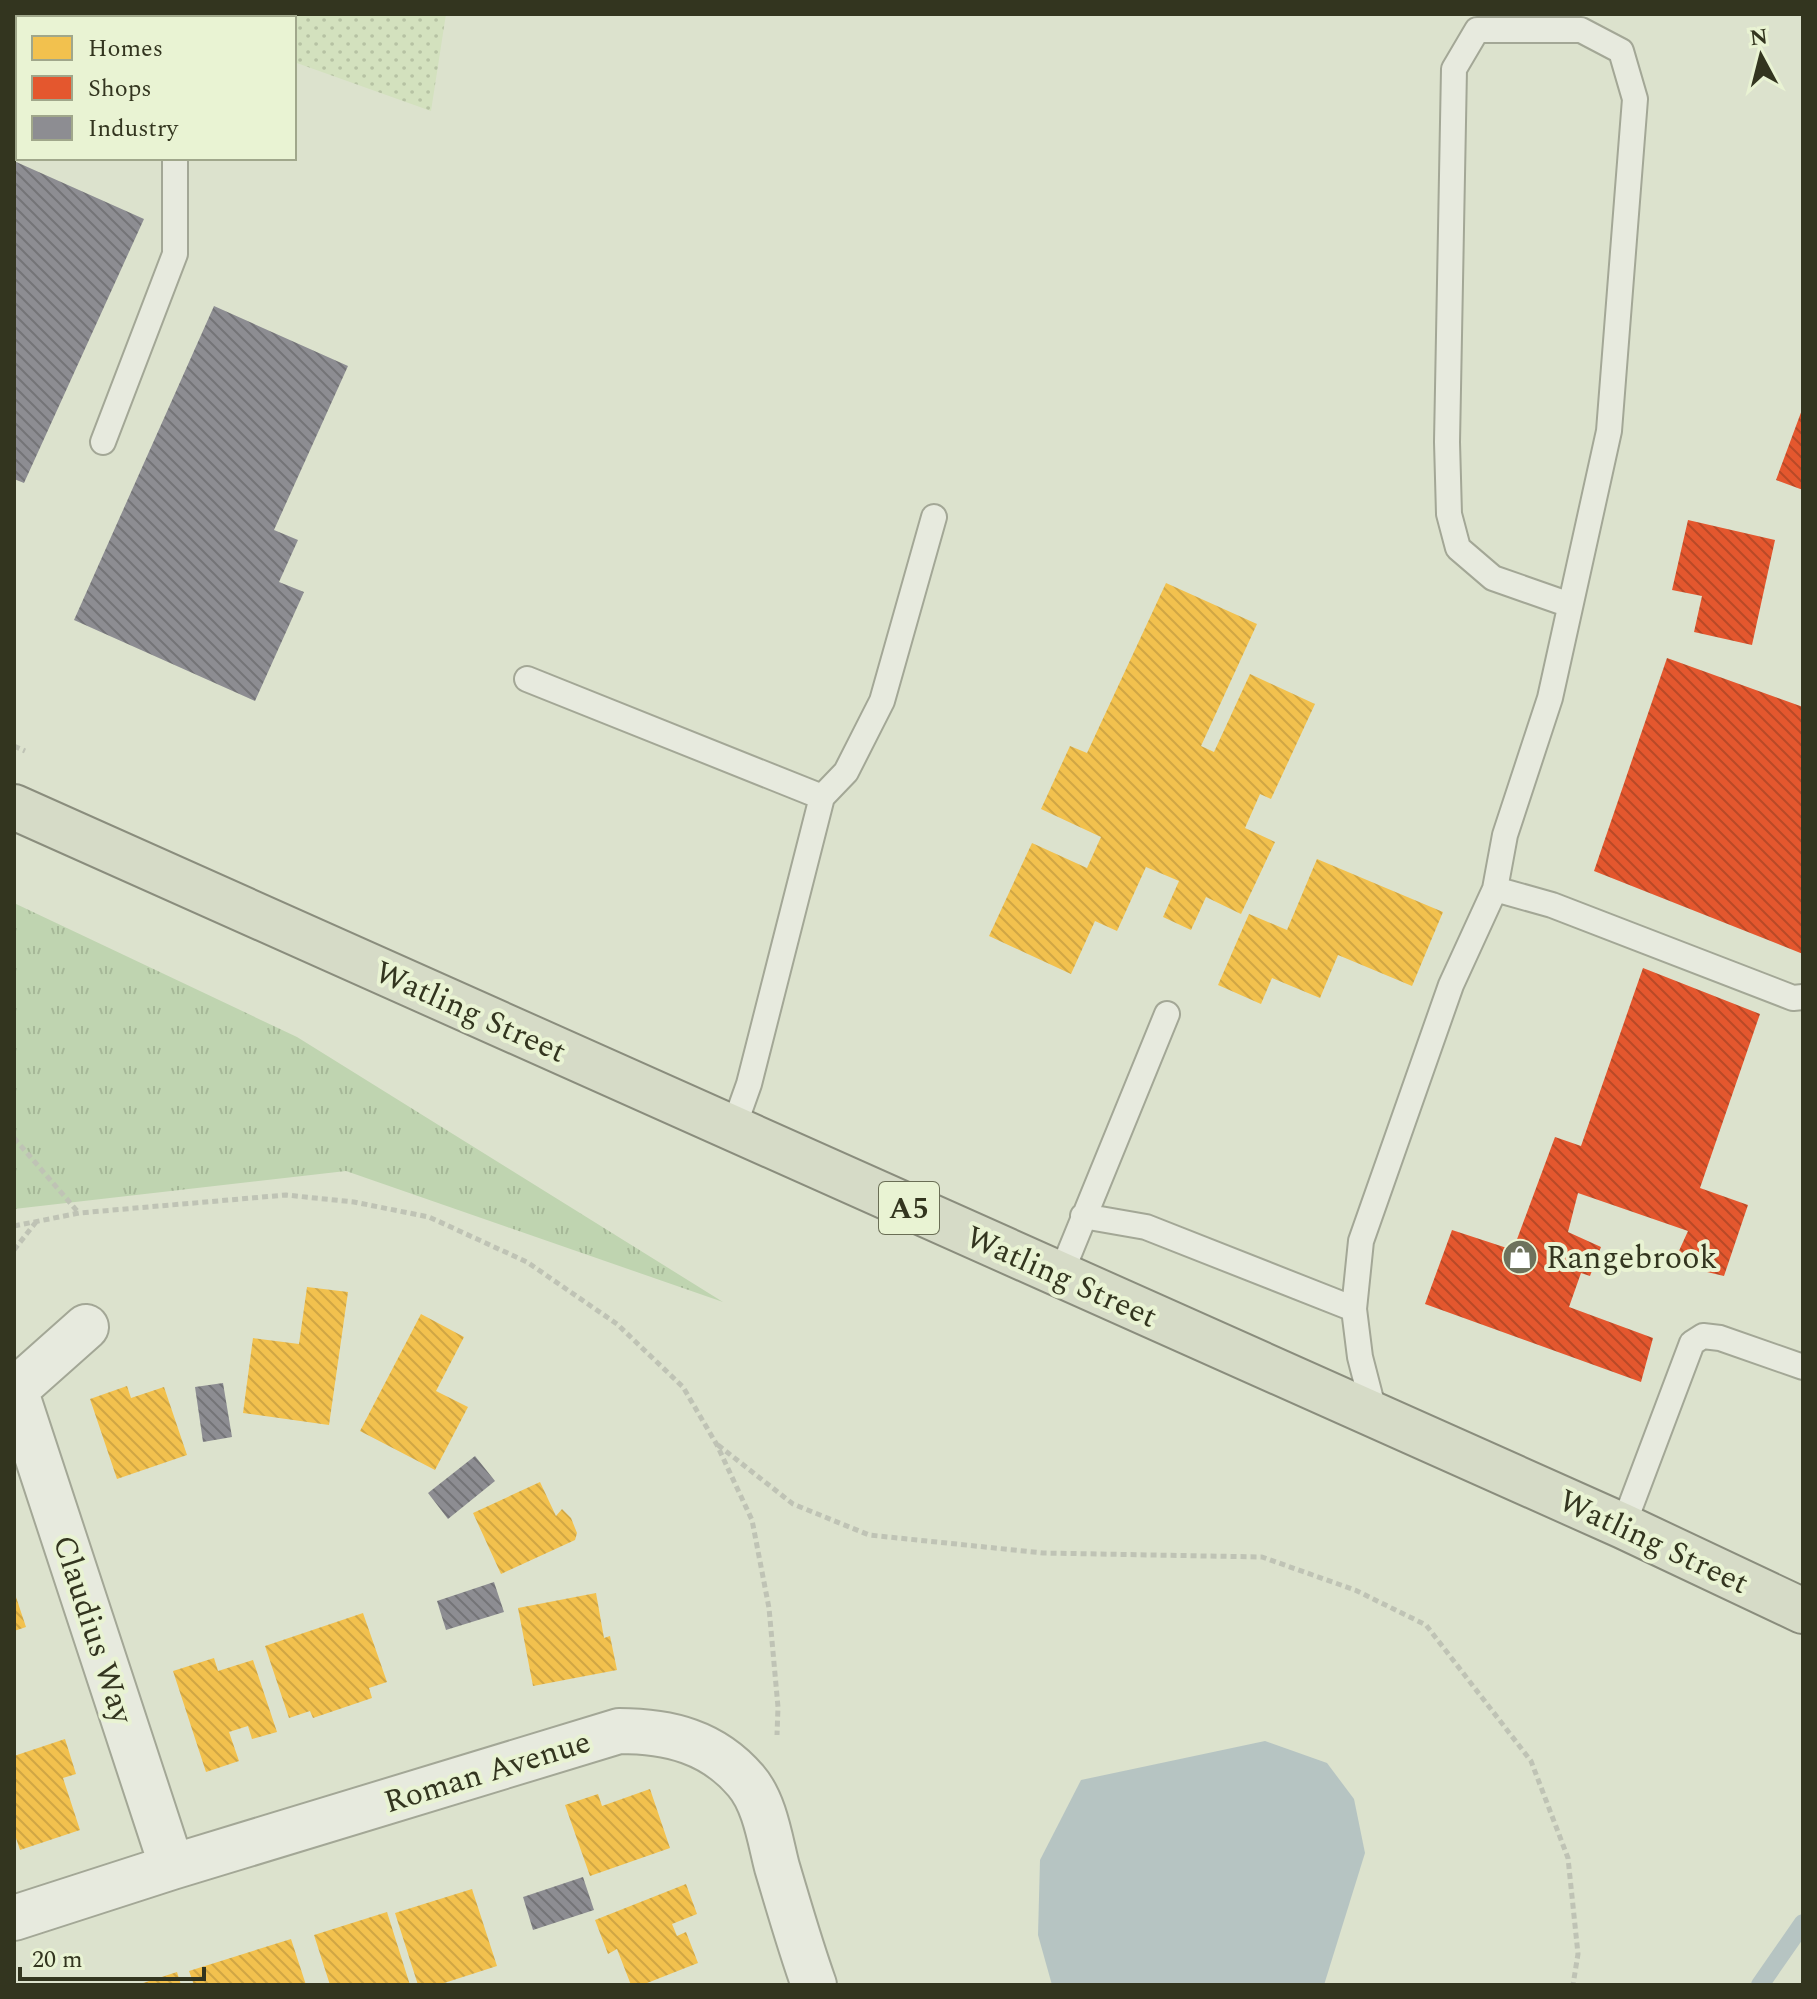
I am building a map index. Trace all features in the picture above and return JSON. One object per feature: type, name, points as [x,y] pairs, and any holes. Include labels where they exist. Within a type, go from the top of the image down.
[{"type":"highway","name":"Watling Street","points":[[14,807],[1623,1526],[1803,1611]]},
{"type":"street","name":"Claudius Way","points":[[86,1327],[15,1392],[172,1867]]},
{"type":"street","name":"Roman Avenue","points":[[14,1918],[619,1731],[653,1731],[714,1751],[748,1783],[763,1816],[800,1947],[814,1985]]},
{"type":"lane","points":[[1375,1415],[1360,1357],[1354,1309],[1361,1241],[1451,985],[1495,889],[1505,835],[1550,698],[1609,431],[1635,99],[1621,51],[1581,30],[1477,30],[1454,69],[1447,442],[1449,514],[1458,548],[1493,578],[1570,605]]},
{"type":"lane","points":[[103,442],[175,254],[175,160]]},
{"type":"lane","points":[[733,1129],[749,1084],[822,797],[846,772],[882,701],[934,517]]},
{"type":"lane","points":[[527,679],[822,797]]},
{"type":"lane","points":[[1495,889],[1552,905],[1793,998],[1803,997]]},
{"type":"lane","points":[[1060,1276],[1167,1014]]},
{"type":"lane","points":[[1083,1216],[1146,1227],[1354,1309]]},
{"type":"lane","points":[[1623,1526],[1692,1343],[1703,1336],[1720,1338],[1803,1367]]},
{"type":"path","points":[[14,1138],[79,1213]]},
{"type":"path","points":[[14,1226],[79,1213],[286,1195],[354,1202],[429,1217],[527,1262],[617,1324],[683,1387],[717,1445],[752,1520],[769,1608],[778,1707],[777,1757],[748,1783]]},
{"type":"path","points":[[14,1250],[36,1221]]},
{"type":"path","points":[[717,1445],[793,1504],[869,1535],[1043,1553],[1262,1557],[1355,1590],[1426,1625],[1531,1761],[1568,1858],[1578,1954],[1573,1985]]},
{"type":"green space","points":[[162,14],[446,14],[431,111],[296,63],[296,16]]},
{"type":"green space","points":[[14,903],[297,1037],[723,1302],[346,1171],[14,1209]]},
{"type":"shaded area","points":[[1265,1741],[1327,1763],[1354,1799],[1365,1853],[1324,1985],[1052,1985],[1038,1935],[1040,1860],[1081,1780]]},
{"type":"building: Homes","points":[[1166,583],[1257,624],[1201,746],[1214,752],[1250,674],[1315,704],[1271,799],[1260,794],[1245,828],[1275,842],[1241,914],[1206,897],[1191,930],[1163,917],[1179,881],[1146,867],[1117,931],[1095,921],[1071,974],[989,936],[1032,843],[1087,868],[1101,837],[1041,809],[1070,746],[1087,753]]},
{"type":"building: Homes","points":[[1317,859],[1443,912],[1412,986],[1338,955],[1320,998],[1272,978],[1261,1004],[1218,985],[1249,914],[1287,930]]},
{"type":"building: Homes","points":[[307,1287],[348,1292],[329,1425],[243,1413],[253,1338],[299,1344]]},
{"type":"building: Homes","points":[[421,1314],[464,1337],[436,1391],[468,1407],[435,1470],[360,1431]]},
{"type":"building: Homes","points":[[127,1386],[131,1398],[164,1387],[187,1455],[117,1479],[90,1399]]},
{"type":"building: Homes","points":[[540,1482],[556,1516],[562,1509],[571,1518],[577,1533],[575,1540],[501,1574],[473,1513]]},
{"type":"building: Homes","points":[[14,1591],[26,1627],[14,1631]]},
{"type":"building: Homes","points":[[596,1593],[604,1638],[610,1636],[617,1670],[533,1686],[518,1608]]},
{"type":"building: Homes","points":[[363,1613],[387,1682],[369,1688],[372,1698],[313,1718],[310,1711],[289,1718],[265,1646]]},
{"type":"building: Homes","points":[[214,1658],[218,1671],[253,1660],[277,1732],[252,1739],[248,1726],[229,1732],[239,1761],[206,1772],[173,1671]]},
{"type":"building: Homes","points":[[65,1739],[76,1774],[63,1778],[80,1830],[20,1850],[14,1832],[14,1756]]},
{"type":"building: Homes","points":[[650,1789],[670,1848],[590,1876],[565,1805],[598,1794],[602,1806]]},
{"type":"building: Homes","points":[[686,1884],[697,1914],[672,1924],[677,1936],[686,1932],[698,1963],[642,1985],[631,1985],[617,1949],[608,1954],[595,1920]]},
{"type":"building: Homes","points":[[472,1889],[497,1966],[438,1985],[418,1985],[395,1913]]},
{"type":"building: Homes","points":[[387,1912],[410,1985],[330,1985],[314,1935]]},
{"type":"building: Homes","points":[[291,1939],[306,1985],[194,1985],[189,1971]]},
{"type":"building: Homes","points":[[177,1972],[181,1985],[140,1985],[140,1984]]},
{"type":"building: Shops","points":[[1803,407],[1803,490],[1776,480]]},
{"type":"building: Shops","points":[[1688,520],[1775,540],[1752,645],[1694,632],[1702,596],[1672,590]]},
{"type":"building: Shops","points":[[1667,658],[1803,707],[1803,954],[1594,871]]},
{"type":"building: Shops","points":[[1643,968],[1760,1014],[1700,1188],[1748,1205],[1724,1276],[1673,1264],[1688,1231],[1578,1193],[1568,1232],[1601,1247],[1590,1276],[1581,1273],[1569,1307],[1653,1338],[1641,1382],[1425,1304],[1452,1230],[1513,1250],[1555,1137],[1581,1146]]},
{"type":"building: Industry","points":[[14,161],[144,219],[24,483],[14,479]]},
{"type":"building: Industry","points":[[214,306],[348,366],[274,530],[298,540],[279,582],[304,592],[255,701],[74,620]]},
{"type":"building: Industry","points":[[223,1383],[232,1437],[203,1442],[195,1387]]},
{"type":"building: Industry","points":[[475,1456],[495,1481],[448,1519],[428,1493]]},
{"type":"building: Industry","points":[[494,1582],[504,1612],[446,1630],[437,1601]]},
{"type":"building: Industry","points":[[583,1877],[594,1910],[533,1930],[523,1897]]},
{"type":"waterway","points":[[1760,1985],[1803,1923]]},
{"type":"place","name":"Rangebrook","points":[[1520,1257]]}]
